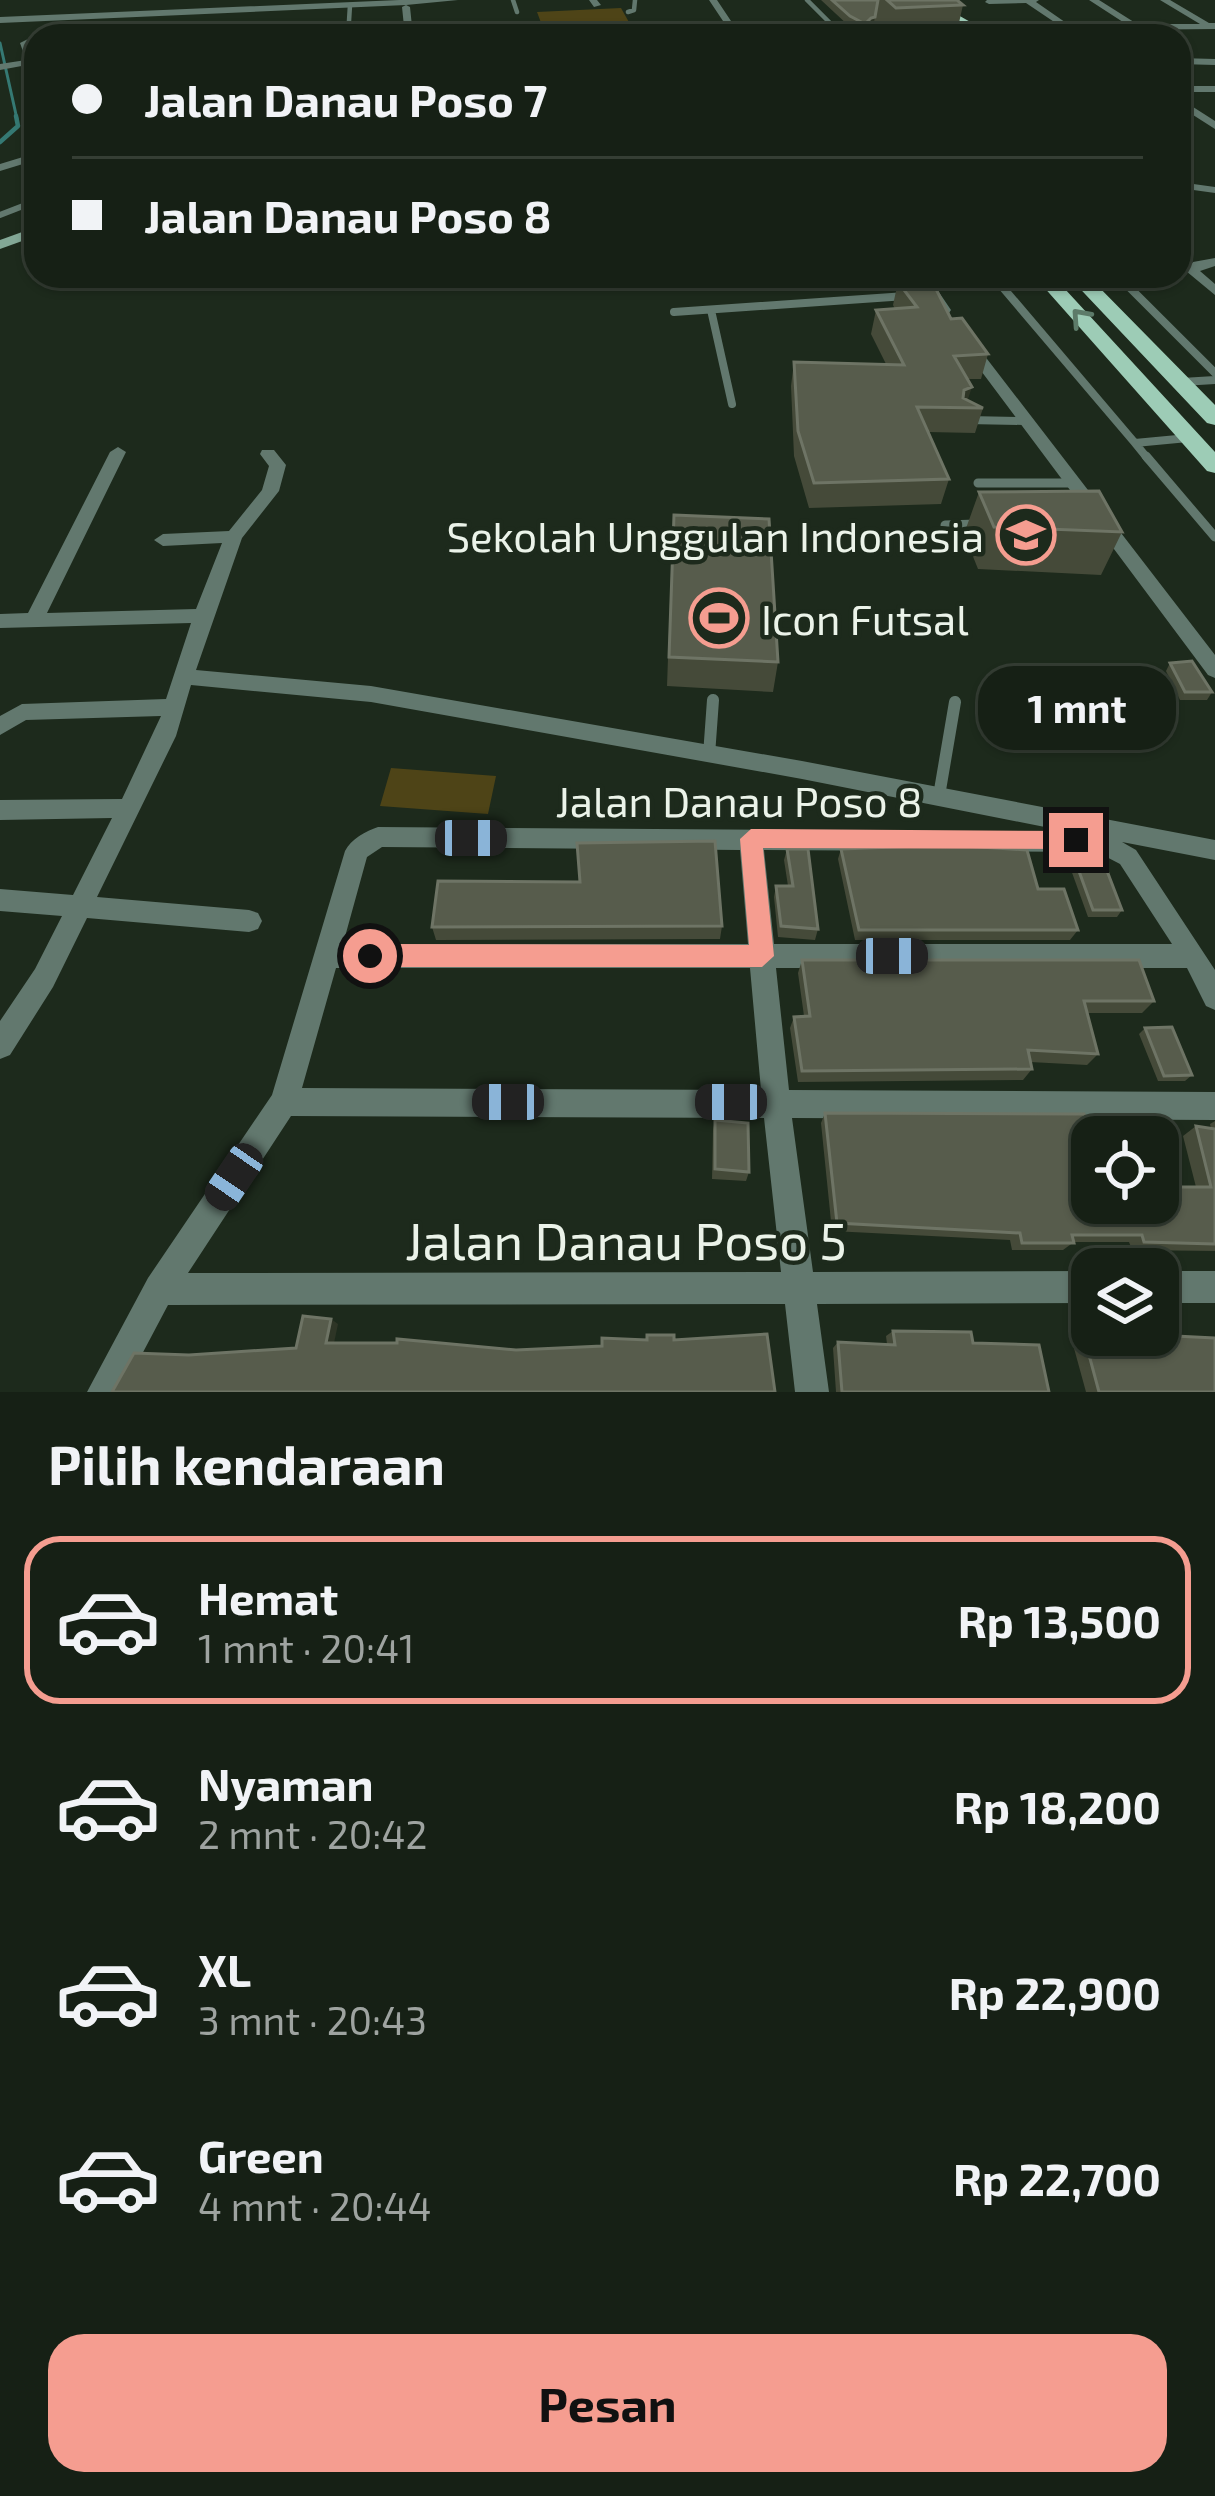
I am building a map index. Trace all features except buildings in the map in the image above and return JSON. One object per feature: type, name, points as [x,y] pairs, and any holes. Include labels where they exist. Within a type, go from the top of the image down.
[{"type":"main road","points":[[934,0],[966,24]]},
{"type":"main road","points":[[926,17],[939,24]]},
{"type":"main road","points":[[1054,288],[1215,466]]},
{"type":"main road","points":[[1088,288],[1215,418]]},
{"type":"main road","points":[[1108,348],[1143,345]]},
{"type":"street","points":[[242,11],[246,0]]},
{"type":"street","points":[[0,20],[454,0]]},
{"type":"street","points":[[713,0],[729,24]]},
{"type":"street","points":[[989,2],[1030,0],[1065,24]]},
{"type":"street","points":[[1093,0],[1132,24]]},
{"type":"street","points":[[1164,0],[1212,26]]},
{"type":"street","points":[[406,7],[408,24]]},
{"type":"street","points":[[1215,262],[1198,265],[1193,271],[1215,291]]},
{"type":"street","points":[[929,288],[1071,483],[1092,524],[1215,670]]},
{"type":"street","points":[[36,616],[118,452]]},
{"type":"street","points":[[0,1045],[36,992],[176,707],[203,616],[234,537],[270,491],[278,465],[268,454]]},
{"type":"street","points":[[163,540],[234,537]]},
{"type":"street","points":[[0,620],[203,616]]},
{"type":"street","points":[[186,677],[371,694],[1215,850]]},
{"type":"street","points":[[0,727],[22,712],[176,707]]},
{"type":"street","points":[[0,810],[129,808]]},
{"type":"street","name":"Jalan Danau Poso 8","points":[[327,956],[357,850],[378,837],[1100,842],[1128,857],[1195,956]]},
{"type":"street","points":[[751,839],[776,1102],[812,1392]]},
{"type":"street","points":[[0,900],[80,903],[249,921]]},
{"type":"street","points":[[104,1392],[159,1289],[284,1102],[327,956],[1195,956],[1215,997]]},
{"type":"street","points":[[284,1102],[1215,1106]]},
{"type":"street","name":"Jalan Danau Poso 5","points":[[159,1289],[1071,1287]]},
{"type":"street","points":[[1179,1287],[1215,1287]]},
{"type":"lane","points":[[513,0],[517,12]]},
{"type":"lane","points":[[628,12],[634,10],[635,0]]},
{"type":"lane","points":[[807,0],[831,24]]},
{"type":"lane","points":[[350,5],[350,21]]},
{"type":"lane","points":[[1003,288],[1215,537]]},
{"type":"lane","points":[[1130,288],[1215,376]]},
{"type":"lane","points":[[674,312],[933,294]]},
{"type":"lane","points":[[711,310],[732,404]]},
{"type":"lane","points":[[1179,382],[1215,376]]},
{"type":"lane","points":[[963,420],[1024,421]]},
{"type":"lane","points":[[1135,443],[1190,438]]},
{"type":"lane","points":[[979,483],[1071,483]]},
{"type":"lane","points":[[945,525],[983,524]]},
{"type":"lane","points":[[709,754],[713,700]]},
{"type":"lane","points":[[939,796],[955,702]]},
{"type":"shaded area","points":[[621,8],[630,24],[542,24],[537,12]]},
{"type":"shaded area","points":[[391,768],[496,776],[488,814],[380,806]]},
{"type":"waterway","points":[[0,43],[17,119]]},
{"type":"waterway","points":[[0,142],[18,126],[16,116]]},
{"type":"place","name":"Sekolah Unggulan Indonesia","points":[[1026,535]]},
{"type":"place","name":"Icon Futsal","points":[[719,618]]},
{"type":"route","points":[[370,956],[762,956],[751,839],[1076,840]]}]
